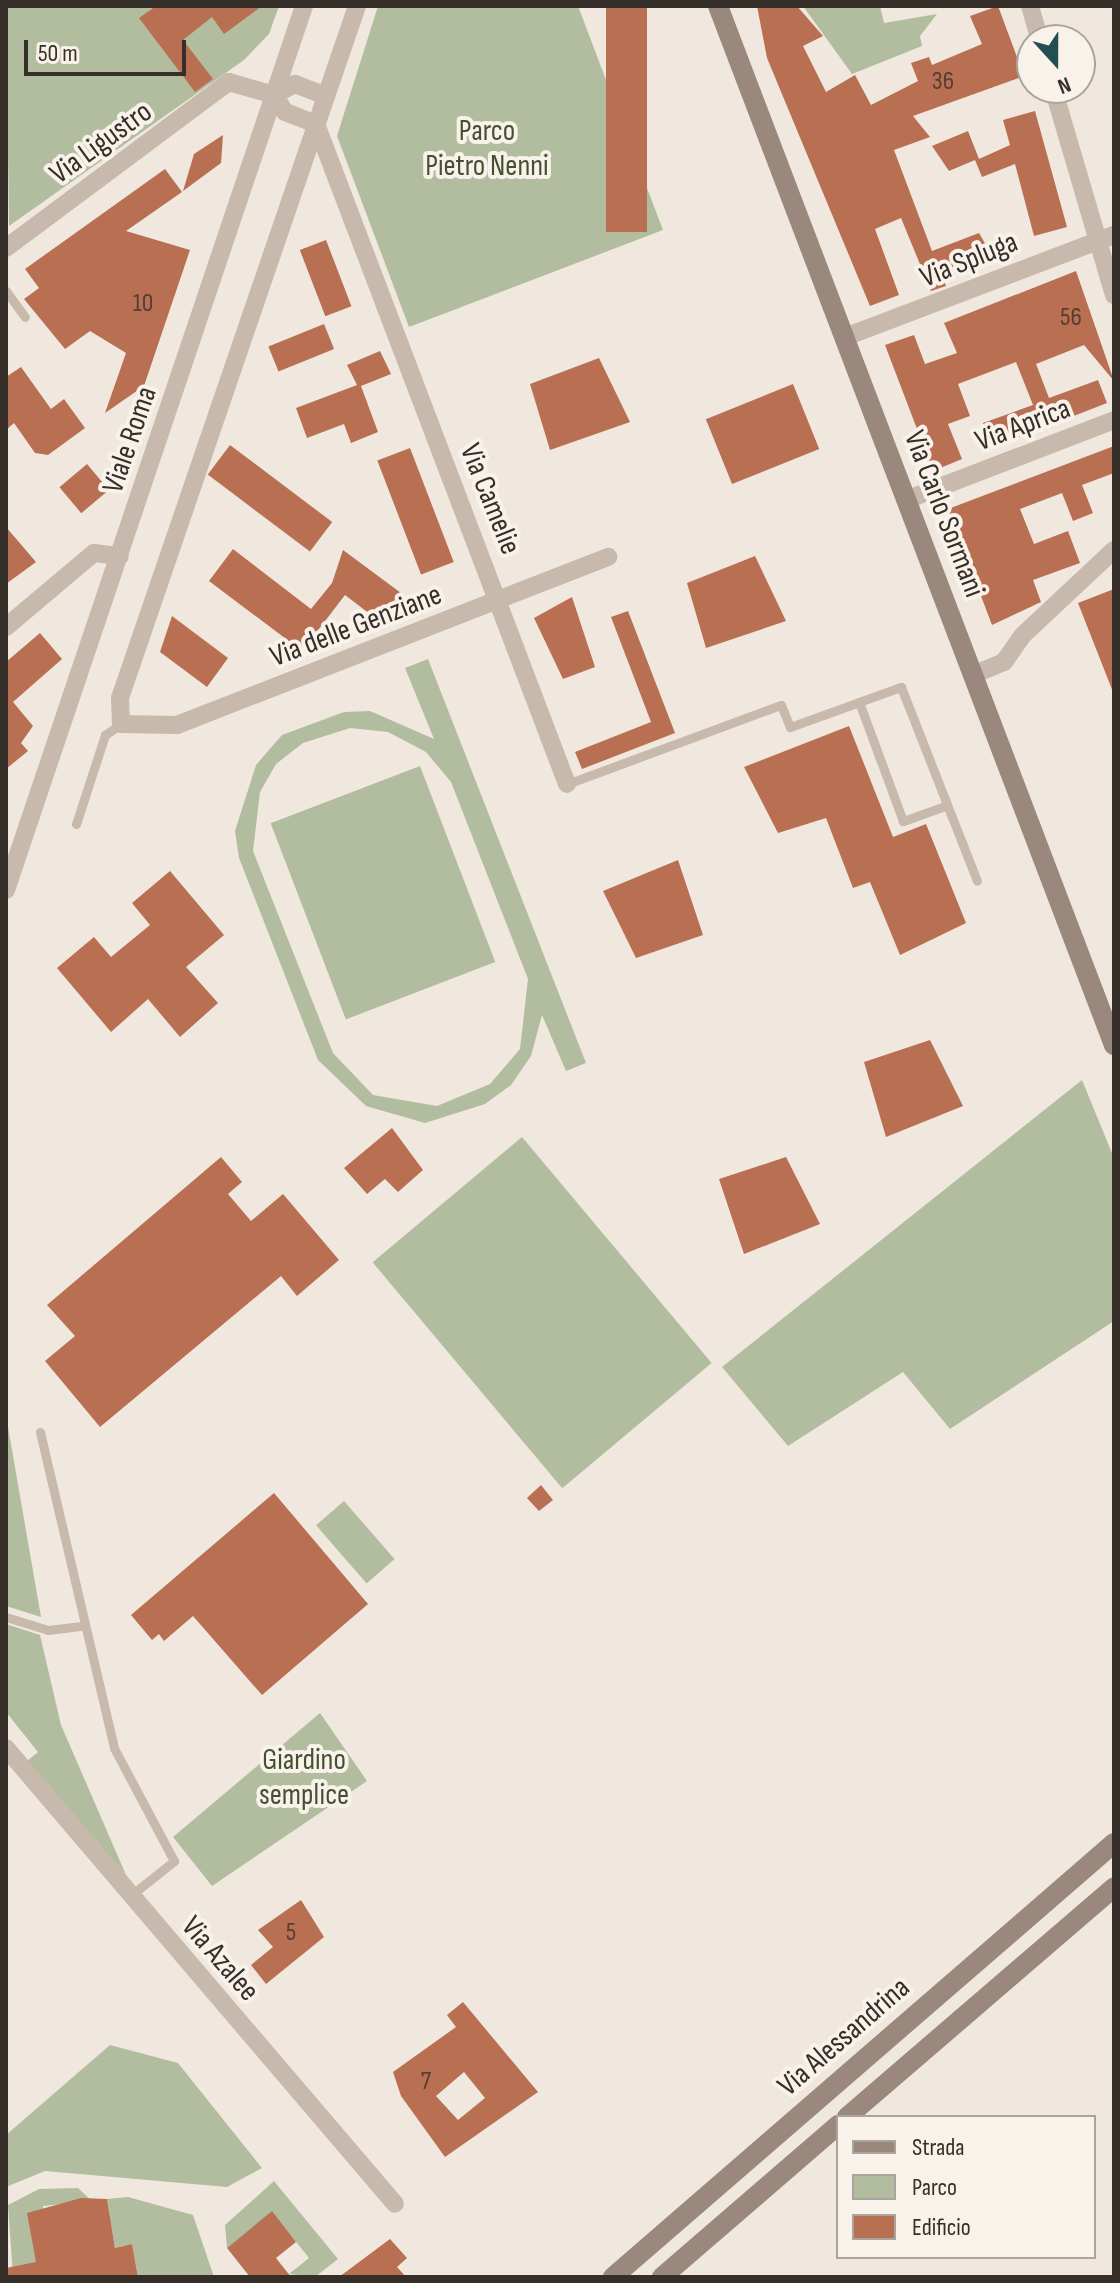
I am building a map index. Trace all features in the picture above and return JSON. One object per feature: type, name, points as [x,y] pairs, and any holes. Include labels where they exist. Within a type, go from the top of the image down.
[{"type":"street","name":"Viale Roma","points":[[6,890],[304,6]]},
{"type":"street","points":[[121,724],[120,698],[357,6]]},
{"type":"street","name":"Via Carlo Sormani","points":[[718,6],[1114,1045]]},
{"type":"street","name":"Via Ligustro","points":[[6,248],[229,82],[274,95]]},
{"type":"street","points":[[316,124],[285,112],[274,95],[295,84],[326,96]]},
{"type":"street","points":[[1057,104],[1095,241],[1114,295]]},
{"type":"street","name":"Via Camelie","points":[[316,124],[500,599],[567,784]]},
{"type":"street","name":"Via Spluga","points":[[845,337],[1114,235]]},
{"type":"street","name":"Via Aprica","points":[[906,500],[1114,420]]},
{"type":"street","points":[[973,675],[1013,654],[1022,636],[1114,550]]},
{"type":"street","points":[[6,627],[94,553],[120,556]]},
{"type":"street","name":"Via delle Genziane","points":[[121,724],[177,725],[608,557]]},
{"type":"street","name":"Via Azalee","points":[[6,1748],[129,1897],[395,2204]]},
{"type":"street","name":"Via Alessandrina","points":[[613,2277],[1114,1843]]},
{"type":"street","name":"Via Alessandrina","points":[[849,2115],[1114,1887]]},
{"type":"street","name":"Via Alessandrina","points":[[662,2277],[836,2127]]},
{"type":"lane","points":[[6,291],[25,317]]},
{"type":"lane","points":[[945,806],[903,821],[859,702],[901,687],[945,806],[977,881]]},
{"type":"lane","name":"Via Camelie","points":[[567,784],[781,705],[790,727],[859,702]]},
{"type":"lane","points":[[76,824],[105,735],[121,724]]},
{"type":"lane","points":[[40,1432],[82,1626],[114,1748],[174,1861],[129,1897]]},
{"type":"lane","points":[[6,1617],[48,1630],[82,1626]]},
{"type":"green space","points":[[6,6],[279,6],[269,34],[244,60],[9,226]]},
{"type":"green space","name":"Parco Pietro Nenni","points":[[378,6],[578,6],[663,230],[409,327],[337,136]]},
{"type":"green space","points":[[803,6],[880,6],[884,23],[937,14],[920,36],[922,46],[852,74]]},
{"type":"green space","points":[[428,659],[586,1063],[566,1071],[542,1015],[531,1056],[511,1085],[485,1104],[425,1123],[366,1106],[318,1060],[239,858],[235,831],[256,765],[282,735],[344,712],[370,711],[434,739],[405,668]],"holes":[[[350,728],[388,732],[426,752],[451,782],[528,979],[520,1049],[490,1084],[437,1106],[373,1095],[333,1053],[253,851],[260,792],[276,764],[303,743]]]},
{"type":"green space","points":[[420,766],[495,962],[346,1019],[271,823]]},
{"type":"green space","points":[[1082,1080],[1114,1158],[1114,1321],[950,1429],[903,1372],[788,1446],[722,1367]]},
{"type":"green space","points":[[522,1137],[712,1363],[562,1488],[373,1262]]},
{"type":"green space","points":[[6,1420],[8,1427],[41,1617],[6,1606]]},
{"type":"green space","points":[[344,1501],[395,1559],[367,1583],[316,1525]]},
{"type":"green space","points":[[6,1624],[40,1635],[61,1725],[126,1875],[27,1761],[38,1752],[6,1712]]},
{"type":"green space","name":"Giardino semplice","points":[[320,1713],[367,1781],[212,1886],[173,1837]]},
{"type":"green space","points":[[110,2045],[178,2063],[262,2168],[227,2187],[45,2171],[6,2187],[6,2135]]},
{"type":"green space","points":[[274,2181],[338,2259],[315,2277],[289,2274],[309,2258],[272,2212],[227,2248],[225,2225]]},
{"type":"green space","points":[[78,2188],[92,2201],[43,2206],[39,2277],[32,2263],[13,2277],[8,2205],[39,2189]]},
{"type":"green space","points":[[128,2197],[193,2215],[214,2277],[138,2277],[132,2244],[115,2248],[107,2199]]},
{"type":"building","points":[[156,6],[262,6],[224,34],[212,17],[183,40],[213,79],[195,92],[139,18]]},
{"type":"building","points":[[606,6],[647,6],[647,232],[606,232]]},
{"type":"building","points":[[757,6],[797,6],[823,36],[803,46],[826,92],[855,75],[871,105],[918,81],[911,63],[929,57],[932,65],[982,44],[970,16],[998,6],[1016,54],[1016,79],[913,116],[930,137],[894,150],[932,251],[979,233],[994,259],[943,279],[946,286],[931,291],[901,218],[875,229],[899,295],[870,306],[767,58]]},
{"type":"building","points":[[1035,111],[1067,227],[1034,236],[1015,164],[982,177],[975,160],[949,171],[932,146],[968,131],[979,159],[1010,145],[1003,120]]},
{"type":"building","points":[[223,135],[221,163],[183,191],[194,154]]},
{"type":"building","points":[[165,169],[182,192],[126,231],[190,250],[144,386],[105,413],[126,353],[90,331],[65,349],[24,299],[39,288],[25,269]]},
{"type":"building","points":[[326,240],[351,306],[325,316],[300,250]]},
{"type":"building","points":[[1076,271],[1114,381],[1084,345],[1036,364],[1049,398],[1098,380],[1107,403],[992,448],[983,423],[1033,405],[1016,362],[958,384],[970,416],[948,424],[962,459],[933,471],[885,345],[914,335],[925,364],[957,353],[944,323]]},
{"type":"building","points":[[324,324],[334,349],[278,372],[268,346]]},
{"type":"building","points":[[380,351],[391,374],[361,386],[378,432],[351,443],[344,424],[307,438],[296,408],[357,385],[347,365]]},
{"type":"building","points":[[599,358],[630,422],[550,450],[530,384]]},
{"type":"building","points":[[21,367],[51,409],[64,399],[85,428],[48,455],[35,453],[14,423],[6,430],[6,377]]},
{"type":"building","points":[[793,384],[819,449],[732,484],[706,419]]},
{"type":"building","points":[[230,445],[332,522],[310,552],[208,475]]},
{"type":"building","points":[[1114,446],[1114,473],[1082,485],[1093,513],[1073,521],[1062,493],[1020,509],[1034,544],[1068,531],[1080,563],[1033,580],[1041,602],[992,625],[948,509]]},
{"type":"building","points":[[410,448],[454,562],[421,574],[377,461]]},
{"type":"building","points":[[87,464],[109,490],[81,513],[59,487]]},
{"type":"building","points":[[6,527],[36,562],[6,584]]},
{"type":"building","points":[[233,549],[311,609],[332,583],[343,550],[401,593],[379,621],[345,595],[302,651],[209,581]]},
{"type":"building","points":[[755,556],[786,621],[706,648],[687,583]]},
{"type":"building","points":[[1114,589],[1114,691],[1113,692],[1078,603]]},
{"type":"building","points":[[572,597],[595,667],[563,679],[534,618]]},
{"type":"building","points":[[628,611],[675,733],[582,769],[575,752],[651,722],[611,617]]},
{"type":"building","points":[[172,616],[228,658],[207,687],[160,652]]},
{"type":"building","points":[[40,633],[62,659],[13,702],[33,726],[21,743],[28,751],[6,769],[6,662]]},
{"type":"building","points":[[849,726],[893,837],[926,824],[966,923],[900,955],[870,882],[853,888],[826,818],[778,833],[744,767]]},
{"type":"building","points":[[678,860],[703,935],[636,958],[603,891]]},
{"type":"building","points":[[170,871],[224,935],[186,967],[218,1003],[180,1037],[148,999],[111,1032],[57,968],[94,937],[111,957],[150,925],[132,903]]},
{"type":"building","points":[[930,1040],[963,1106],[886,1137],[864,1062]]},
{"type":"building","points":[[392,1128],[423,1170],[398,1192],[385,1179],[367,1194],[344,1168]]},
{"type":"building","points":[[221,1157],[242,1182],[228,1194],[251,1221],[283,1194],[339,1260],[297,1296],[281,1276],[100,1427],[45,1361],[75,1336],[47,1305]]},
{"type":"building","points":[[786,1157],[820,1224],[744,1254],[719,1179]]},
{"type":"building","points":[[541,1485],[553,1500],[539,1511],[527,1498]]},
{"type":"building","points":[[274,1493],[368,1604],[262,1695],[193,1616],[164,1641],[159,1634],[152,1640],[131,1615]]},
{"type":"building","points":[[301,1900],[324,1937],[266,1984],[251,1965],[273,1947],[258,1930]]},
{"type":"building","points":[[463,2002],[538,2092],[445,2157],[401,2096],[393,2072],[456,2027],[447,2015]],"holes":[[[464,2072],[485,2098],[458,2120],[436,2096]]]},
{"type":"building","points":[[81,2198],[107,2199],[115,2248],[132,2244],[138,2277],[6,2277],[6,2268],[36,2262],[27,2213]]},
{"type":"building","points":[[272,2211],[296,2242],[276,2258],[291,2277],[250,2277],[227,2248]]},
{"type":"building","points":[[390,2239],[407,2258],[397,2267],[406,2277],[339,2277]]}]
